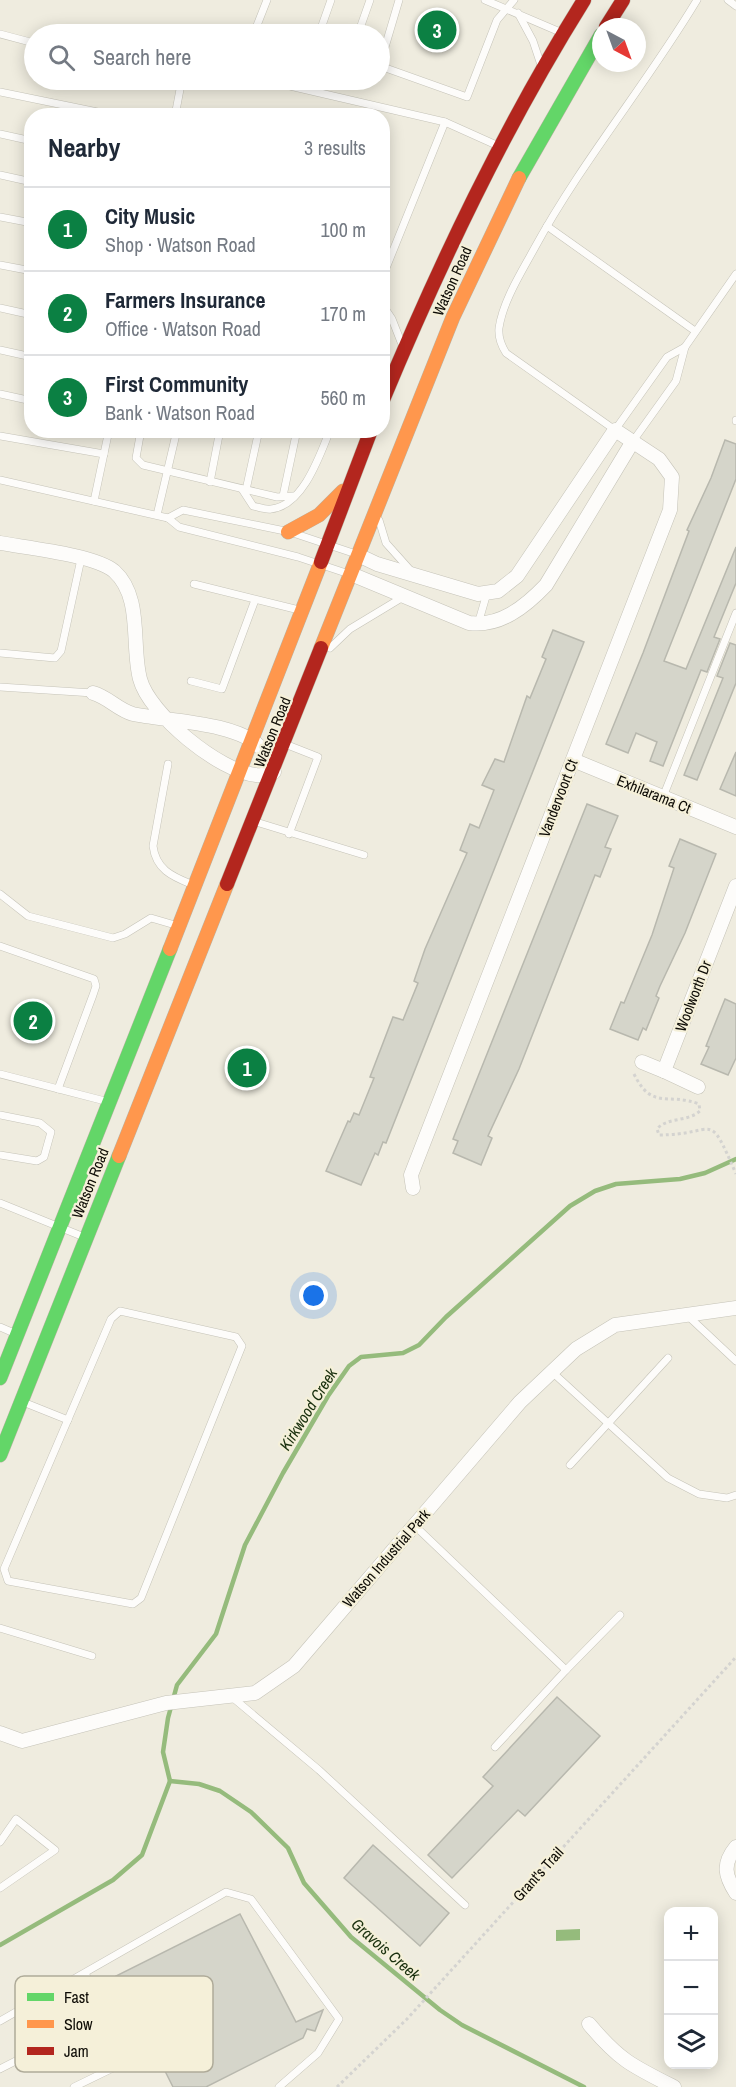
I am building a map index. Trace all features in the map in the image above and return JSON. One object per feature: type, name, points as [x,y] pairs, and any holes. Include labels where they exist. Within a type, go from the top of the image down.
[{"type":"main road","name":"Watson Road","points":[[390,383],[453,235],[498,146],[541,68],[584,0]]},
{"type":"main road","points":[[612,18],[623,0]]},
{"type":"main road","points":[[562,33],[571,56],[572,83]]},
{"type":"main road","name":"Watson Road","points":[[0,1455],[274,772],[358,555],[476,267],[522,172],[592,50]]},
{"type":"main road","name":"Watson Road","points":[[0,1378],[177,925],[241,771],[368,438]]},
{"type":"main road","points":[[288,532],[319,515],[351,483]]},
{"type":"street","name":"Vandervoort Ct","points":[[413,1188],[411,1175],[670,510],[672,477],[660,459],[615,430]]},
{"type":"street","points":[[358,555],[377,564],[478,594],[498,591],[517,576],[615,430]]},
{"type":"street","points":[[351,574],[403,597],[478,624],[502,619],[526,605],[546,585],[633,441]]},
{"type":"street","points":[[0,543],[102,562],[116,573],[127,589],[134,617],[141,681],[163,716],[220,763],[256,776],[274,772],[262,749],[252,741],[231,732],[163,716],[123,710],[102,696],[93,693]]},
{"type":"street","name":"Exhilarama Ct","points":[[573,760],[736,827]]},
{"type":"street","name":"Woolworth Dr","points":[[664,1071],[736,886]]},
{"type":"street","points":[[642,1062],[698,1087]]},
{"type":"street","name":"Watson Industrial Park","points":[[0,1733],[22,1741],[166,1703],[255,1694],[294,1666],[520,1402],[576,1349],[615,1324],[736,1308]]},
{"type":"street","points":[[736,1846],[729,1855],[725,1870],[736,1893]]},
{"type":"street","points":[[589,2024],[611,2050],[626,2063],[674,2087]]},
{"type":"lane","points":[[258,24],[267,0]]},
{"type":"lane","points":[[323,24],[331,0]]},
{"type":"lane","points":[[362,24],[370,0]]},
{"type":"lane","points":[[390,31],[399,0]]},
{"type":"lane","points":[[485,0],[562,33]]},
{"type":"lane","points":[[390,69],[466,97],[497,20],[514,0]]},
{"type":"lane","points":[[685,347],[667,357],[615,430],[506,353],[500,344],[499,330],[503,314],[568,188],[697,0]]},
{"type":"lane","points":[[728,0],[736,6]]},
{"type":"lane","points":[[518,13],[533,40],[541,68]]},
{"type":"lane","points":[[0,34],[24,40]]},
{"type":"lane","points":[[176,108],[180,90]]},
{"type":"lane","points":[[307,90],[385,108]]},
{"type":"lane","points":[[0,92],[78,108]]},
{"type":"lane","points":[[390,109],[445,122],[498,146]]},
{"type":"lane","points":[[390,258],[445,122]]},
{"type":"lane","points":[[0,134],[24,139]]},
{"type":"lane","points":[[0,176],[24,180]]},
{"type":"lane","points":[[0,217],[24,222]]},
{"type":"lane","points":[[547,226],[695,331]]},
{"type":"lane","points":[[0,265],[24,270]]},
{"type":"lane","points":[[633,441],[676,381],[685,347],[736,274]]},
{"type":"lane","points":[[0,308],[24,313]]},
{"type":"lane","points":[[390,317],[404,350]]},
{"type":"lane","points":[[0,350],[24,355]]},
{"type":"lane","points":[[0,394],[24,399]]},
{"type":"lane","points":[[0,436],[104,454]]},
{"type":"lane","points":[[94,501],[107,438]]},
{"type":"lane","points":[[140,438],[136,458],[143,465],[210,482],[293,496]]},
{"type":"lane","points":[[157,515],[175,438]]},
{"type":"lane","points":[[210,482],[218,438]]},
{"type":"lane","points":[[257,438],[244,489],[253,506],[271,510],[281,506],[304,488],[326,438]]},
{"type":"lane","points":[[284,496],[295,438]]},
{"type":"lane","points":[[0,480],[157,515],[168,518],[179,528],[320,563],[351,574]]},
{"type":"lane","points":[[168,518],[183,510],[288,532],[358,555]]},
{"type":"lane","points":[[377,510],[386,543],[412,573]]},
{"type":"lane","points":[[0,653],[55,658],[61,651],[81,559]]},
{"type":"lane","points":[[194,584],[301,611]]},
{"type":"lane","points":[[478,624],[487,593]]},
{"type":"lane","points":[[319,658],[350,629],[403,597]]},
{"type":"lane","points":[[191,681],[222,689],[255,600]]},
{"type":"lane","points":[[663,797],[736,613]]},
{"type":"lane","points":[[0,687],[93,693]]},
{"type":"lane","points":[[285,744],[318,757],[289,834]]},
{"type":"lane","points":[[168,764],[153,846],[154,858],[170,876],[193,885]]},
{"type":"lane","points":[[254,821],[289,834],[364,855]]},
{"type":"lane","points":[[0,894],[28,916],[113,938],[125,934],[151,918],[177,925]]},
{"type":"lane","points":[[0,946],[94,979],[96,986],[58,1089]]},
{"type":"lane","points":[[0,1074],[108,1102]]},
{"type":"lane","points":[[0,1115],[40,1123],[51,1132],[44,1157],[37,1161],[0,1155]]},
{"type":"lane","points":[[0,1203],[86,1238]]},
{"type":"lane","points":[[0,1578],[8,1581],[133,1604],[141,1598],[242,1346],[236,1337],[120,1311],[111,1319],[4,1569],[8,1581]]},
{"type":"lane","points":[[686,1314],[736,1361]]},
{"type":"lane","points":[[0,1327],[17,1334]]},
{"type":"lane","points":[[570,1465],[668,1358]]},
{"type":"lane","points":[[551,1371],[668,1478],[699,1494],[727,1498],[736,1495]]},
{"type":"lane","points":[[21,1401],[68,1420]]},
{"type":"lane","points":[[414,1526],[566,1670]]},
{"type":"lane","points":[[495,1747],[620,1615]]},
{"type":"lane","points":[[0,1628],[92,1656]]},
{"type":"lane","points":[[230,1695],[319,1770],[465,1905]]},
{"type":"lane","points":[[0,1842],[16,1819],[55,1850],[0,1888]]},
{"type":"lane","points":[[80,1976],[226,1892],[251,1899],[339,2019],[318,2053],[279,2087]]},
{"type":"lane","points":[[0,2021],[15,2013]]},
{"type":"lane","points":[[0,2069],[15,2061]]},
{"type":"lane","points":[[74,2087],[105,2072]]},
{"type":"path","points":[[642,1062],[635,1065],[633,1073],[639,1086],[650,1097],[699,1104],[700,1111],[694,1116],[661,1124],[657,1129],[659,1135],[708,1128],[718,1132],[736,1174]]},
{"type":"path","name":"Grant's Trail","points":[[337,2087],[407,2019],[736,1657]]},
{"type":"shaded area","points":[[580,1929],[580,1940],[556,1941],[556,1930]]},
{"type":"building","points":[[725,440],[736,444],[736,479],[664,661],[686,669],[736,547],[736,583],[714,637],[720,639],[707,672],[701,670],[663,766],[650,761],[657,742],[636,733],[628,753],[606,744],[643,653],[689,531],[687,530],[711,478]]},
{"type":"building","points":[[553,630],[584,642],[386,1143],[383,1142],[378,1155],[375,1153],[361,1185],[326,1171],[348,1121],[350,1122],[354,1113],[359,1115],[374,1078],[370,1077],[393,1017],[403,1020],[418,983],[414,981],[425,949],[467,853],[460,850],[470,824],[479,828],[494,790],[482,785],[495,759],[504,762],[527,696],[530,698],[546,659],[542,657]]},
{"type":"building","points":[[730,643],[736,645],[736,683],[697,780],[684,775],[723,678],[717,676]]},
{"type":"building","points":[[736,752],[736,796],[720,789]]},
{"type":"building","points":[[587,804],[618,816],[605,847],[611,849],[600,877],[595,875],[519,1069],[488,1136],[492,1138],[481,1165],[453,1153],[458,1141],[453,1139]]},
{"type":"building","points":[[680,839],[716,854],[685,933],[656,996],[659,998],[646,1030],[643,1028],[638,1040],[610,1029],[621,1002],[624,1003],[652,935],[674,868],[669,866]]},
{"type":"building","points":[[725,999],[736,1004],[736,1058],[728,1075],[701,1064]]},
{"type":"building","points":[[557,1697],[600,1736],[525,1816],[518,1810],[452,1878],[428,1855],[493,1786],[483,1777]]},
{"type":"building","points":[[373,1845],[449,1913],[420,1946],[344,1878]]},
{"type":"building","points":[[240,1914],[296,2022],[323,2010],[315,2031],[307,2029],[303,2038],[206,2087],[173,2087],[166,2072],[213,2072],[213,1976],[116,1976]]},
{"type":"waterway","name":"Kirkwood Creek","points":[[170,1781],[163,1752],[168,1718],[177,1685],[216,1634],[245,1545],[283,1473],[328,1396],[349,1366],[361,1357],[403,1353],[419,1345],[446,1317],[570,1206],[595,1191],[616,1184],[680,1179],[705,1173],[736,1159]]},
{"type":"waterway","name":"Gravois Creek","points":[[0,1945],[113,1880],[142,1855],[170,1781],[199,1784],[220,1791],[251,1812],[288,1848],[304,1883],[351,1937],[440,2010],[462,2025],[584,2087]]},
{"type":"traffic: fast","points":[[519,178],[592,51]]},
{"type":"traffic: fast","points":[[0,1378],[170,949]]},
{"type":"traffic: fast","points":[[0,1455],[119,1156]]},
{"type":"traffic: slow","points":[[321,648],[453,317],[519,178]]},
{"type":"traffic: slow","points":[[288,532],[319,515],[343,491]]},
{"type":"traffic: slow","points":[[170,949],[321,562]]},
{"type":"traffic: slow","points":[[119,1156],[227,884]]},
{"type":"traffic: jam","points":[[390,384],[450,247],[500,147],[584,0]]},
{"type":"traffic: jam","points":[[612,18],[623,0]]},
{"type":"traffic: jam","points":[[321,562],[368,438]]},
{"type":"traffic: jam","points":[[227,884],[321,648]]},
{"type":"place","name":"First Community","points":[[437,30]]},
{"type":"place","name":"Farmers Insurance","points":[[33,1021]]},
{"type":"place","name":"City Music","points":[[247,1068]]}]
